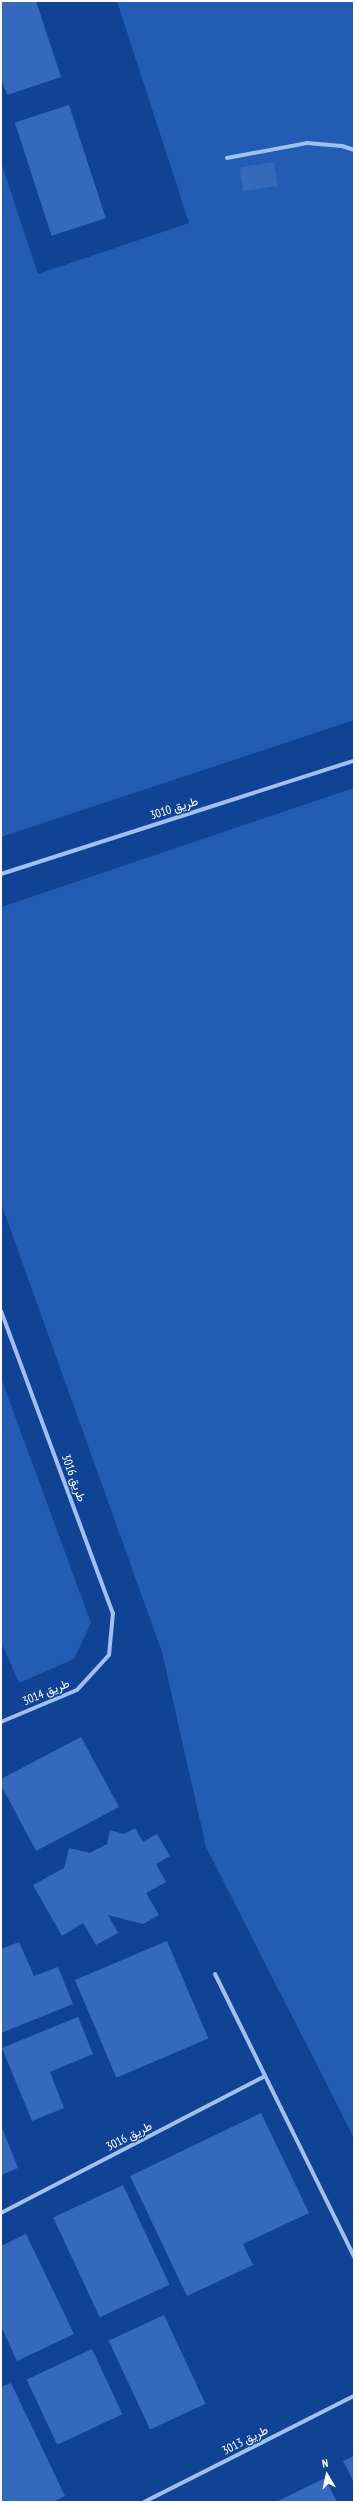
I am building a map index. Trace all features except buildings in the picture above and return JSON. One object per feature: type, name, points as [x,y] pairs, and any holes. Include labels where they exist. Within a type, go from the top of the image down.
[{"type":"street","points":[[227,158],[307,143],[342,146],[354,150]]},
{"type":"street","name":"طريق 3010","points":[[1,874],[354,761]]},
{"type":"street","name":"طريق 3016","points":[[1,1311],[114,1613],[109,1655]]},
{"type":"street","name":"طريق 3014","points":[[1,1722],[77,1690],[109,1655]]},
{"type":"street","points":[[215,1974],[354,2257]]},
{"type":"street","name":"طريق 3016","points":[[1,2213],[265,2076]]},
{"type":"street","name":"طريق 3013","points":[[144,2502],[354,2396]]},
{"type":"shaded area","points":[[117,1],[354,1],[354,720],[1,837],[1,162],[38,274],[189,223]]},
{"type":"shaded area","points":[[354,788],[354,2138],[206,1847],[162,1652],[1,1203],[1,907]]},
{"type":"shaded area","points":[[1,1378],[91,1623],[74,1659],[19,1683],[1,1642]]}]
